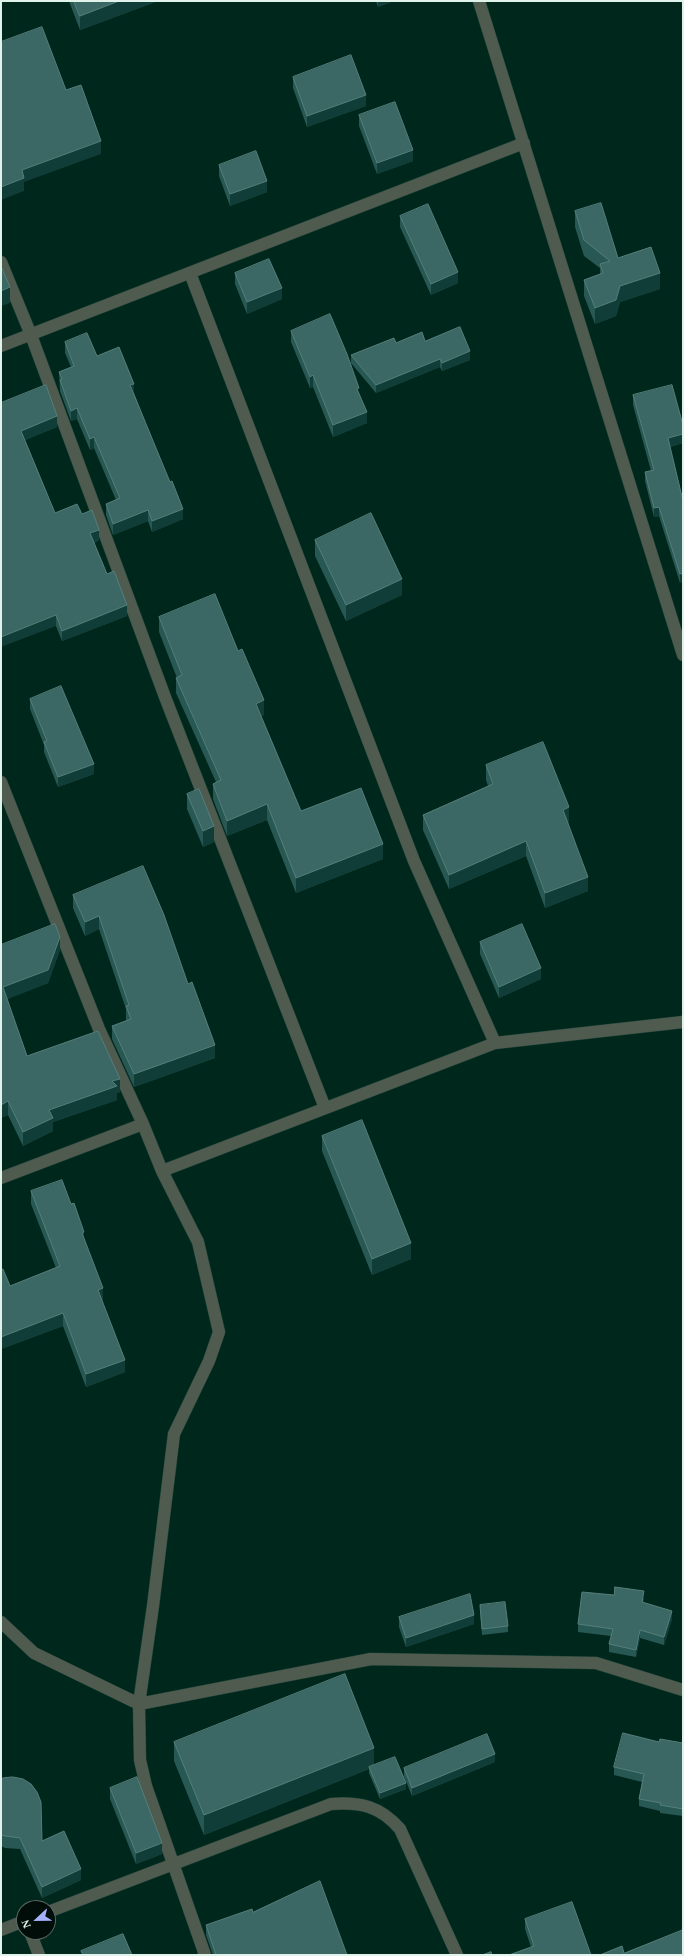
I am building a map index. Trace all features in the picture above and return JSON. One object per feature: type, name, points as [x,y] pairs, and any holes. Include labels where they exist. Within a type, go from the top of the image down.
[{"type":"street","points":[[480,1],[683,655]]},
{"type":"street","points":[[1,346],[524,143]]},
{"type":"street","points":[[1,262],[30,335],[168,704],[325,1108]]},
{"type":"street","points":[[190,273],[414,861],[495,1043]]},
{"type":"street","points":[[1,782],[99,1029],[143,1124],[162,1171],[198,1242],[219,1332],[209,1361],[174,1434],[154,1606],[139,1704],[140,1760],[144,1780],[205,1955]]},
{"type":"street","points":[[162,1171],[495,1043],[683,1022]]},
{"type":"street","points":[[1,1178],[143,1124]]},
{"type":"street","points":[[1,1622],[34,1653],[139,1704],[371,1659],[596,1663],[683,1690]]},
{"type":"street","points":[[56,1909],[331,1804],[353,1802],[370,1807],[389,1816],[400,1829],[457,1955]]},
{"type":"street","points":[[1,1930],[16,1924]]},
{"type":"street","points":[[33,1940],[39,1955]]},
{"type":"building","points":[[74,1],[119,1],[80,16]]},
{"type":"building","points":[[42,27],[66,90],[81,85],[101,141],[22,170],[24,178],[1,187],[1,42]]},
{"type":"building","points":[[351,55],[366,95],[307,116],[293,77]]},
{"type":"building","points":[[395,102],[413,150],[377,163],[359,115]]},
{"type":"building","points":[[256,151],[267,181],[230,194],[219,165]]},
{"type":"building","points":[[601,203],[618,258],[651,247],[660,273],[620,286],[616,300],[595,308],[584,280],[603,273],[600,264],[610,261],[584,240],[575,211]]},
{"type":"building","points":[[428,204],[458,272],[431,284],[400,216]]},
{"type":"building","points":[[269,259],[282,288],[247,302],[235,273]]},
{"type":"building","points":[[1,266],[10,287],[1,291]]},
{"type":"building","points":[[330,314],[347,354],[359,388],[357,389],[367,412],[333,425],[313,375],[310,377],[291,331]]},
{"type":"building","points":[[460,327],[470,351],[442,363],[440,359],[376,385],[351,355],[394,338],[396,343],[422,332],[425,341]]},
{"type":"building","points":[[87,333],[97,356],[119,347],[134,384],[130,385],[170,482],[172,481],[183,509],[152,521],[148,510],[113,524],[106,504],[120,498],[94,437],[90,439],[77,408],[71,411],[60,380],[62,379],[59,372],[74,366],[65,342]]},
{"type":"building","points":[[46,385],[57,416],[21,431],[55,513],[77,504],[82,514],[92,510],[99,530],[90,533],[107,574],[114,571],[127,605],[62,631],[56,615],[1,637],[1,403]]},
{"type":"building","points":[[672,385],[683,425],[683,434],[668,438],[683,501],[683,573],[680,574],[659,507],[654,508],[645,472],[654,470],[633,395]]},
{"type":"building","points":[[371,513],[402,579],[346,605],[315,540]]},
{"type":"building","points":[[215,594],[238,651],[242,649],[264,700],[256,704],[301,811],[361,788],[383,844],[296,878],[267,804],[227,821],[213,784],[221,780],[176,678],[182,675],[159,617]]},
{"type":"building","points":[[61,686],[94,764],[58,777],[44,742],[47,741],[30,699]]},
{"type":"building","points":[[543,742],[569,807],[563,810],[588,877],[545,893],[526,841],[449,875],[423,815],[493,784],[486,765]]},
{"type":"building","points":[[199,789],[214,826],[203,831],[187,794]]},
{"type":"building","points":[[143,866],[164,915],[188,984],[192,982],[215,1045],[134,1074],[112,1026],[131,1019],[126,1006],[129,1005],[99,916],[85,922],[73,895]]},
{"type":"building","points":[[55,924],[60,937],[48,970],[3,987],[27,1056],[98,1031],[120,1079],[112,1081],[117,1086],[49,1110],[53,1118],[23,1132],[8,1101],[1,1105],[1,945]]},
{"type":"building","points":[[522,924],[541,968],[499,987],[480,942]]},
{"type":"building","points":[[362,1120],[411,1243],[372,1259],[322,1136]]},
{"type":"building","points":[[62,1180],[71,1204],[74,1203],[84,1232],[82,1233],[103,1288],[98,1290],[125,1360],[86,1374],[63,1313],[1,1337],[1,1270],[3,1269],[10,1286],[60,1266],[31,1191]]},
{"type":"building","points":[[615,1587],[644,1591],[642,1602],[672,1611],[664,1637],[640,1630],[636,1650],[609,1644],[613,1629],[578,1624],[582,1592],[614,1595]]},
{"type":"building","points":[[470,1594],[474,1615],[406,1638],[399,1617]]},
{"type":"building","points":[[505,1602],[508,1626],[482,1629],[480,1605]]},
{"type":"building","points":[[345,1674],[374,1748],[204,1815],[174,1742]]},
{"type":"building","points":[[623,1733],[659,1742],[660,1739],[683,1743],[683,1809],[639,1799],[644,1774],[614,1767]]},
{"type":"building","points":[[487,1734],[495,1754],[412,1788],[404,1768]]},
{"type":"building","points":[[395,1757],[406,1783],[380,1793],[369,1767]]},
{"type":"building","points":[[13,1777],[23,1779],[31,1784],[37,1792],[41,1802],[42,1841],[64,1831],[81,1869],[42,1887],[20,1838],[1,1835],[1,1779]]},
{"type":"building","points":[[137,1777],[162,1843],[136,1853],[110,1788]]},
{"type":"building","points":[[320,1881],[347,1955],[216,1955],[206,1925],[252,1909],[253,1912]]},
{"type":"building","points":[[572,1902],[591,1955],[509,1955],[534,1946],[525,1919]]},
{"type":"building","points":[[683,1930],[683,1955],[600,1955],[622,1946],[624,1953]]},
{"type":"building","points":[[123,1934],[132,1955],[83,1955],[81,1951]]},
{"type":"building","points":[[491,1952],[492,1955],[483,1955]]}]
